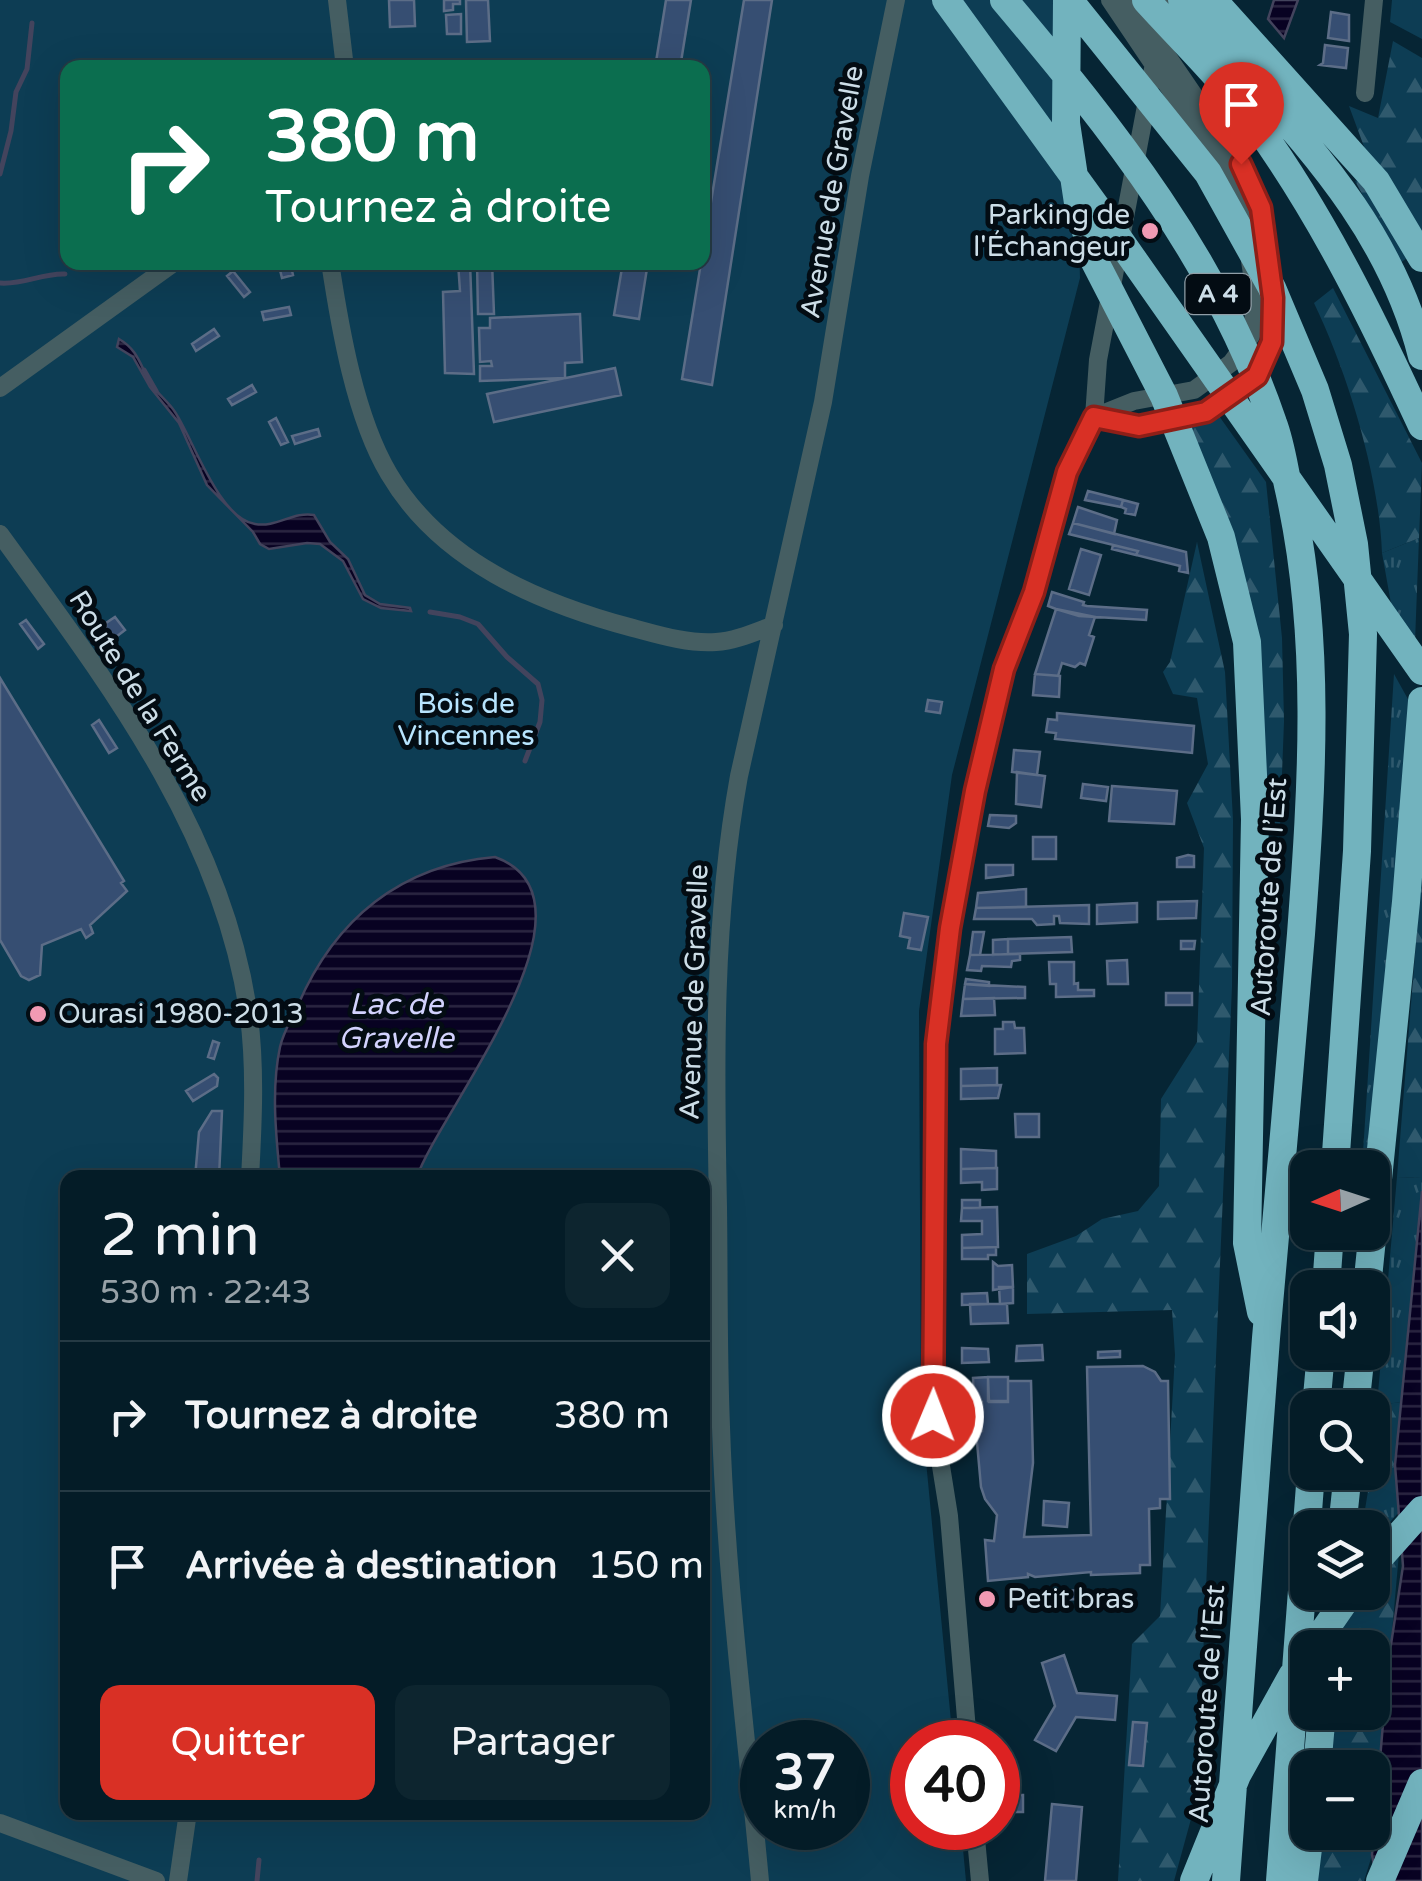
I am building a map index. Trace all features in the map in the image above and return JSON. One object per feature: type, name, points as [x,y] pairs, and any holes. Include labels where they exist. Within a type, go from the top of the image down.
[{"type":"highway","points":[[946,0],[1422,671]]},
{"type":"highway","points":[[1068,0],[1066,123],[1078,203],[1094,260],[1164,396],[1222,537],[1247,642],[1255,819],[1247,1243],[1266,1336]]},
{"type":"highway","name":"A 4","points":[[1068,0],[1208,172],[1272,288],[1315,390],[1338,466],[1354,544],[1363,634],[1358,851],[1335,1150]]},
{"type":"highway","points":[[1182,0],[1206,11],[1376,181],[1422,258]]},
{"type":"highway","points":[[1132,6],[1256,123],[1310,206],[1370,314],[1422,426]]},
{"type":"highway","name":"Autoroute de l’Est","points":[[1011,9],[1169,210],[1234,322],[1275,426],[1295,518],[1310,620],[1313,704],[1305,879],[1226,1881]]},
{"type":"highway","points":[[1206,11],[1351,199],[1392,273],[1422,356]]},
{"type":"highway","points":[[1370,1270],[1422,701]]},
{"type":"highway","points":[[1280,1881],[1310,1490]]},
{"type":"highway","points":[[1390,1546],[1422,1510]]},
{"type":"highway","points":[[1194,1881],[1237,1775],[1290,1678]]},
{"type":"highway","points":[[1380,1881],[1422,1783]]},
{"type":"highway","points":[[1304,1881],[1308,1850]]},
{"type":"street","points":[[337,0],[344,60]]},
{"type":"street","name":"Avenue de Gravelle","points":[[760,1881],[734,1624],[721,1430],[717,965],[728,836],[822,402],[860,176],[896,0]]},
{"type":"street","points":[[1094,417],[1139,426],[1206,412],[1257,376],[1272,342],[1273,298],[1261,208],[1241,164],[1132,6],[1110,0]]},
{"type":"street","points":[[966,1720],[950,1516],[933,1416],[936,1044],[950,928],[986,738],[1004,669],[1034,592],[1067,472],[1094,417],[1098,360],[1166,0]]},
{"type":"street","points":[[1366,93],[1374,0]]},
{"type":"street","points":[[1094,417],[1134,401],[1194,390],[1231,362],[1250,336],[1256,300],[1242,207],[1224,169],[1182,105],[1132,6]]},
{"type":"street","points":[[0,388],[163,270]]},
{"type":"street","points":[[331,270],[340,327],[371,438],[404,498],[447,542],[499,579],[536,596],[636,629],[717,642],[774,625]]},
{"type":"street","name":"Route de la Ferme","points":[[0,534],[119,703],[206,858],[239,964],[248,1012],[250,1170]]},
{"type":"street","points":[[178,1881],[187,1820]]},
{"type":"street","points":[[0,1823],[156,1881]]},
{"type":"street","points":[[978,1850],[980,1881]]},
{"type":"green space","name":"Bois de Vincennes","points":[[0,0],[1072,0],[1080,278],[952,775],[919,1011],[921,1409],[951,1720],[890,1720],[890,1850],[963,1850],[966,1881],[0,1881]]},
{"type":"green space","points":[[1392,0],[1422,0],[1422,39],[1390,22]]},
{"type":"green space","points":[[1393,41],[1422,58],[1422,240],[1366,152],[1349,106],[1378,118]]},
{"type":"green space","points":[[1367,177],[1413,254],[1400,263],[1355,181]]},
{"type":"green space","points":[[1333,288],[1422,463],[1419,538],[1382,553],[1375,491],[1360,425],[1314,303]]},
{"type":"green space","points":[[1219,416],[1266,482],[1282,638],[1280,826],[1264,826],[1256,679],[1188,427]]},
{"type":"green space","points":[[1419,538],[1415,641],[1392,609],[1382,553]]},
{"type":"green space","points":[[1197,542],[1225,672],[1233,820],[1232,986],[1197,1797],[1174,1881],[1118,1881],[1132,1644],[1160,1616],[1175,1355],[1172,1310],[1027,1314],[1027,1254],[1076,1236],[1102,1219],[1138,1211],[1159,1186],[1161,1099],[1197,1042],[1204,848],[1187,803],[1208,764],[1197,698],[1173,694],[1163,672],[1170,662]]},
{"type":"green space","points":[[1394,674],[1409,701],[1372,1150],[1363,1150]]},
{"type":"green space","points":[[1422,868],[1422,1178],[1397,1177]]},
{"type":"green space","points":[[1397,1177],[1422,1178],[1402,1402],[1390,1403],[1390,1390],[1378,1390],[1380,1370],[1390,1370],[1389,1270]]},
{"type":"green space","points":[[1402,1402],[1395,1465],[1390,1468],[1390,1403]]},
{"type":"green space","points":[[1395,1465],[1399,1512],[1390,1522],[1390,1510],[1365,1510],[1368,1490],[1390,1490],[1390,1468]]},
{"type":"green space","points":[[1399,1553],[1390,1654],[1390,1630],[1340,1630],[1356,1610],[1390,1610],[1390,1565]]},
{"type":"green space","points":[[1328,1730],[1383,1730],[1381,1750],[1327,1750]]},
{"type":"green space","points":[[1317,1850],[1372,1850],[1364,1881],[1314,1881]]},
{"type":"water","points":[[1274,0],[1298,0],[1284,38],[1268,19]]},
{"type":"water","points":[[119,339],[135,353],[153,386],[175,412],[208,476],[230,508],[255,524],[314,515],[330,542],[348,559],[365,595],[380,604],[411,611],[381,608],[363,599],[343,561],[320,544],[269,549],[260,544],[207,485],[179,423],[150,387],[133,357],[117,347]]},
{"type":"water","name":"Lac de Gravelle","points":[[495,857],[527,881],[536,916],[528,961],[508,1010],[420,1170],[279,1170],[277,1063],[288,1026],[313,974],[352,922],[375,902],[430,871]]},
{"type":"water","points":[[1422,1191],[1422,1881],[1377,1881],[1372,1855],[1372,1850],[1390,1850],[1390,1750],[1381,1750],[1382,1730],[1390,1730],[1390,1651],[1403,1566],[1395,1465]]},
{"type":"building","points":[[389,0],[414,0],[415,26],[390,27]]},
{"type":"building","points":[[444,0],[460,0],[460,4],[444,11]]},
{"type":"building","points":[[466,0],[488,0],[490,41],[467,42]]},
{"type":"building","points":[[666,0],[691,0],[681,60],[656,60]]},
{"type":"building","points":[[744,0],[772,0],[712,385],[682,379],[700,270],[710,270],[710,208]]},
{"type":"building","points":[[1331,12],[1349,15],[1349,41],[1328,38]]},
{"type":"building","points":[[461,14],[461,34],[447,34],[446,15]]},
{"type":"building","points":[[1325,45],[1348,48],[1346,68],[1320,65]]},
{"type":"building","points":[[280,270],[292,270],[293,275],[282,278]]},
{"type":"building","points":[[459,270],[470,270],[474,374],[445,373],[443,292],[460,291]]},
{"type":"building","points":[[477,270],[492,270],[494,314],[478,314]]},
{"type":"building","points":[[622,270],[647,270],[639,319],[614,315]]},
{"type":"building","points":[[233,271],[250,292],[244,297],[227,276]]},
{"type":"building","points":[[289,307],[291,315],[264,320],[262,312]]},
{"type":"building","points":[[580,314],[582,362],[565,363],[565,378],[480,381],[480,366],[492,366],[491,361],[480,362],[479,328],[490,328],[490,318]]},
{"type":"building","points":[[214,329],[219,336],[196,351],[192,344]]},
{"type":"building","points":[[615,368],[621,395],[494,422],[487,394]]},
{"type":"building","points":[[252,385],[256,392],[232,405],[228,399]]},
{"type":"building","points":[[276,418],[288,442],[281,445],[269,422]]},
{"type":"building","points":[[318,429],[320,436],[295,444],[292,436]]},
{"type":"building","points":[[1088,491],[1123,500],[1121,507],[1085,500]]},
{"type":"building","points":[[1123,500],[1138,504],[1135,515],[1125,513],[1126,509],[1121,507]]},
{"type":"building","points":[[1078,507],[1117,520],[1114,534],[1073,523]]},
{"type":"building","points":[[1073,523],[1186,552],[1188,573],[1179,571],[1180,566],[1136,555],[1138,551],[1069,534]]},
{"type":"building","points":[[1113,545],[1138,551],[1136,555],[1112,549]]},
{"type":"building","points":[[1081,549],[1101,555],[1089,595],[1069,589]]},
{"type":"building","points":[[1052,592],[1087,606],[1147,610],[1146,620],[1079,616],[1048,606]]},
{"type":"building","points":[[1056,609],[1095,617],[1089,635],[1094,637],[1085,665],[1062,663],[1058,676],[1035,674]]},
{"type":"building","points":[[115,617],[125,630],[116,637],[106,629],[106,623]]},
{"type":"building","points":[[26,620],[44,644],[38,649],[20,624]]},
{"type":"building","points":[[1035,674],[1060,676],[1059,697],[1033,695]]},
{"type":"building","points":[[0,678],[127,891],[90,925],[93,933],[86,938],[81,929],[42,945],[40,975],[29,980],[21,976],[0,940]]},
{"type":"building","points":[[928,700],[942,702],[940,713],[926,711]]},
{"type":"building","points":[[1057,713],[1194,726],[1192,753],[1055,739],[1056,733],[1046,732],[1048,719],[1057,720]]},
{"type":"building","points":[[99,720],[117,748],[109,753],[92,725]]},
{"type":"building","points":[[1014,750],[1040,752],[1037,775],[1012,772]]},
{"type":"building","points":[[1017,772],[1045,776],[1041,807],[1016,804]]},
{"type":"building","points":[[1083,784],[1108,787],[1106,801],[1081,798]]},
{"type":"building","points":[[1112,786],[1177,791],[1174,824],[1109,821]]},
{"type":"building","points":[[990,815],[1016,816],[1016,823],[1009,828],[988,826]]},
{"type":"building","points":[[1033,837],[1056,837],[1056,859],[1033,859]]},
{"type":"building","points":[[1194,856],[1194,867],[1177,867],[1177,858]]},
{"type":"building","points":[[986,865],[1013,865],[1013,875],[986,878]]},
{"type":"building","points":[[1026,889],[1026,907],[976,908],[978,893]]},
{"type":"building","points":[[1197,901],[1196,918],[1158,919],[1158,902]]},
{"type":"building","points":[[1137,903],[1137,922],[1097,924],[1097,905]]},
{"type":"building","points":[[1089,905],[1089,924],[1060,923],[1059,916],[1054,916],[1054,924],[1037,925],[1032,919],[974,919],[976,908]]},
{"type":"building","points":[[904,913],[928,917],[921,950],[908,948],[910,938],[900,936]]},
{"type":"building","points":[[973,932],[984,932],[980,955],[970,955]]},
{"type":"building","points":[[1071,937],[1072,952],[1008,954],[1008,939]]},
{"type":"building","points":[[1008,939],[1008,954],[993,955],[993,940]]},
{"type":"building","points":[[1181,941],[1195,941],[1194,949],[1181,949]]},
{"type":"building","points":[[1020,954],[1020,960],[1012,961],[1011,967],[967,970],[970,955]]},
{"type":"building","points":[[1127,960],[1128,984],[1108,984],[1107,961]]},
{"type":"building","points":[[1049,962],[1074,962],[1074,984],[1078,983],[1078,990],[1094,990],[1094,996],[1056,997],[1056,984],[1050,984]]},
{"type":"building","points":[[966,979],[989,982],[989,986],[965,984]]},
{"type":"building","points":[[965,984],[1025,987],[1025,998],[963,999]]},
{"type":"building","points":[[1166,993],[1192,993],[1192,1005],[1166,1005]]},
{"type":"building","points":[[994,998],[995,1015],[961,1016],[963,999]]},
{"type":"building","points":[[1003,1022],[1014,1022],[1015,1028],[1024,1028],[1025,1053],[995,1054],[995,1029],[1003,1029]]},
{"type":"building","points":[[213,1041],[219,1043],[214,1059],[208,1057]]},
{"type":"building","points":[[997,1068],[997,1085],[961,1086],[961,1069]]},
{"type":"building","points":[[214,1074],[217,1086],[193,1101],[186,1091]]},
{"type":"building","points":[[1001,1085],[998,1098],[961,1099],[961,1086]]},
{"type":"building","points":[[212,1111],[222,1111],[219,1170],[196,1170],[199,1132]]},
{"type":"building","points":[[1015,1114],[1039,1114],[1039,1137],[1016,1137]]},
{"type":"building","points":[[961,1149],[996,1151],[996,1168],[961,1169]]},
{"type":"building","points":[[997,1168],[997,1189],[982,1190],[982,1182],[961,1183],[961,1169]]},
{"type":"building","points":[[962,1200],[980,1200],[980,1208],[962,1208]]},
{"type":"building","points":[[997,1207],[998,1247],[962,1248],[962,1235],[982,1234],[982,1221],[961,1221],[962,1208]]},
{"type":"building","points":[[996,1247],[996,1255],[988,1255],[988,1259],[962,1259],[962,1248]]},
{"type":"building","points":[[993,1262],[998,1266],[1012,1265],[1013,1287],[993,1290]]},
{"type":"building","points":[[999,1287],[1013,1287],[1013,1303],[1000,1304]]},
{"type":"building","points":[[987,1293],[988,1304],[962,1305],[962,1294]]},
{"type":"building","points":[[970,1304],[1007,1304],[1008,1323],[971,1324]]},
{"type":"building","points":[[1042,1345],[1043,1360],[1016,1361],[1017,1346]]},
{"type":"building","points":[[962,1348],[988,1349],[989,1362],[962,1363]]},
{"type":"building","points":[[1120,1351],[1120,1357],[1098,1358],[1098,1352]]},
{"type":"building","points":[[1143,1366],[1155,1372],[1161,1381],[1168,1381],[1170,1499],[1160,1499],[1160,1508],[1149,1509],[1150,1565],[1140,1565],[1140,1573],[1035,1577],[1028,1574],[988,1581],[985,1540],[994,1541],[997,1515],[981,1487],[976,1431],[982,1431],[982,1402],[974,1403],[973,1378],[988,1377],[989,1402],[1008,1402],[1008,1381],[1031,1381],[1033,1463],[1024,1537],[1091,1535],[1087,1367]]},
{"type":"building","points":[[988,1377],[1008,1377],[1008,1401],[988,1401]]},
{"type":"building","points":[[1044,1501],[1069,1503],[1067,1527],[1043,1525]]},
{"type":"building","points":[[1086,1590],[1086,1599],[1030,1600],[1029,1592]]},
{"type":"building","name":"Petit bras","points":[[993,1594],[994,1604],[981,1605],[980,1595]]},
{"type":"building","points":[[1064,1655],[1077,1693],[1117,1696],[1115,1720],[1076,1717],[1056,1751],[1035,1740],[1055,1706],[1042,1663]]},
{"type":"building","points":[[1133,1722],[1147,1723],[1143,1766],[1129,1765]]},
{"type":"building","points":[[1052,1804],[1082,1807],[1076,1881],[1045,1881]]},
{"type":"waterway","points":[[0,174],[16,92],[27,69],[32,23]]},
{"type":"waterway","points":[[0,283],[65,274]]},
{"type":"waterway","points":[[144,370],[156,391]]},
{"type":"waterway","points":[[430,612],[478,624],[538,684],[542,700],[540,722],[525,761]]},
{"type":"waterway","points":[[257,1881],[259,1860]]},
{"type":"place","name":"Parking de l'Échangeur","points":[[1150,231]]},
{"type":"place","name":"Ourasi 1980-2013","points":[[38,1014]]},
{"type":"place","name":"Petit bras","points":[[987,1599]]},
{"type":"route","points":[[933,1416],[936,1044],[950,928],[986,738],[1004,669],[1034,592],[1067,472],[1094,417],[1139,426],[1206,412],[1257,376],[1272,342],[1273,298],[1261,208],[1241,164]]}]
